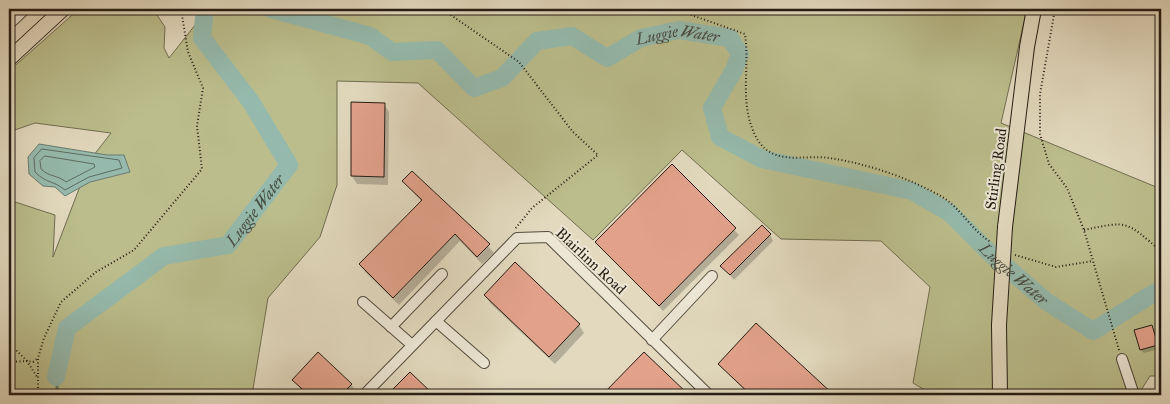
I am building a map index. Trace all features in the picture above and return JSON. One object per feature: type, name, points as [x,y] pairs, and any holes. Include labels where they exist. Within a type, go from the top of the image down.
[{"type":"main road","points":[[9,59],[63,9]]},
{"type":"main road","name":"Stirling Road","points":[[1000,395],[999,325],[1005,227],[1027,47],[1034,9]]},
{"type":"street","points":[[9,24],[24,9]]},
{"type":"street","name":"Blairlinn Road","points":[[517,238],[548,237],[708,395]]},
{"type":"street","points":[[364,395],[517,238]]},
{"type":"street","points":[[390,327],[442,274]]},
{"type":"street","points":[[652,340],[712,276]]},
{"type":"street","points":[[363,302],[412,345]]},
{"type":"street","points":[[436,321],[484,363]]},
{"type":"street","points":[[1122,359],[1132,394]]},
{"type":"path","points":[[38,395],[38,358],[44,338],[61,302],[96,272],[134,250],[202,169],[197,126],[203,88],[188,52],[181,9]]},
{"type":"path","points":[[346,9],[365,14],[423,9]]},
{"type":"path","points":[[442,9],[519,62],[573,132],[598,155],[532,208],[515,226],[517,238]]},
{"type":"path","points":[[604,9],[680,11],[745,34],[748,54],[745,73],[747,112],[755,136],[769,152],[797,160],[828,158],[892,174],[945,199],[994,243]]},
{"type":"path","points":[[1056,9],[1040,94],[1040,134],[1050,164],[1067,188],[1084,230],[1122,359]]},
{"type":"path","points":[[1084,230],[1118,222],[1134,228],[1161,251]]},
{"type":"path","points":[[1014,255],[1056,268],[1093,261]]},
{"type":"path","points":[[9,343],[27,361],[37,377]]},
{"type":"path","points":[[9,362],[33,362],[38,358]]},
{"type":"green space","points":[[79,9],[153,9],[165,27],[164,48],[169,58],[203,15],[204,9],[1027,9],[1001,123],[1161,189],[1161,376],[1150,376],[1138,395],[933,395],[913,383],[930,287],[881,241],[781,239],[682,150],[593,240],[418,83],[337,81],[337,185],[320,237],[268,298],[252,395],[9,395],[9,200],[55,215],[53,257],[90,160],[111,133],[35,123],[9,132],[9,71]]},
{"type":"water","points":[[39,144],[107,155],[124,155],[130,172],[90,182],[65,196],[55,187],[43,186],[29,174],[28,157]]},
{"type":"building","points":[[351,102],[385,103],[384,177],[351,176]]},
{"type":"building","points":[[672,164],[736,228],[659,306],[595,242]]},
{"type":"building","points":[[412,171],[490,244],[477,257],[455,234],[393,298],[359,264],[422,200],[402,181]]},
{"type":"building","points":[[762,225],[771,234],[730,275],[720,266]]},
{"type":"building","points":[[515,262],[580,324],[549,357],[484,295]]},
{"type":"building","points":[[756,323],[834,395],[751,395],[718,364]]},
{"type":"building","points":[[1152,325],[1158,345],[1140,350],[1134,330]]},
{"type":"building","points":[[318,352],[352,384],[341,395],[309,395],[292,380]]},
{"type":"building","points":[[644,352],[689,395],[602,395]]},
{"type":"building","points":[[410,372],[434,395],[387,395]]},
{"type":"waterway","name":"Luggie Water","points":[[56,377],[67,328],[164,256],[228,245],[289,165],[251,102],[202,38],[205,9]]},
{"type":"waterway","name":"Luggie Water","points":[[271,9],[370,36],[392,52],[437,50],[474,88],[502,78],[537,41],[572,36],[607,58],[641,38],[679,30],[730,38],[740,54],[734,70],[712,108],[720,137],[762,159],[912,191],[950,213],[991,254],[1047,302],[1093,331],[1154,293],[1161,295]]},
{"type":"waterway","name":"Luggie Water","points":[[56,377],[58,395]]}]
